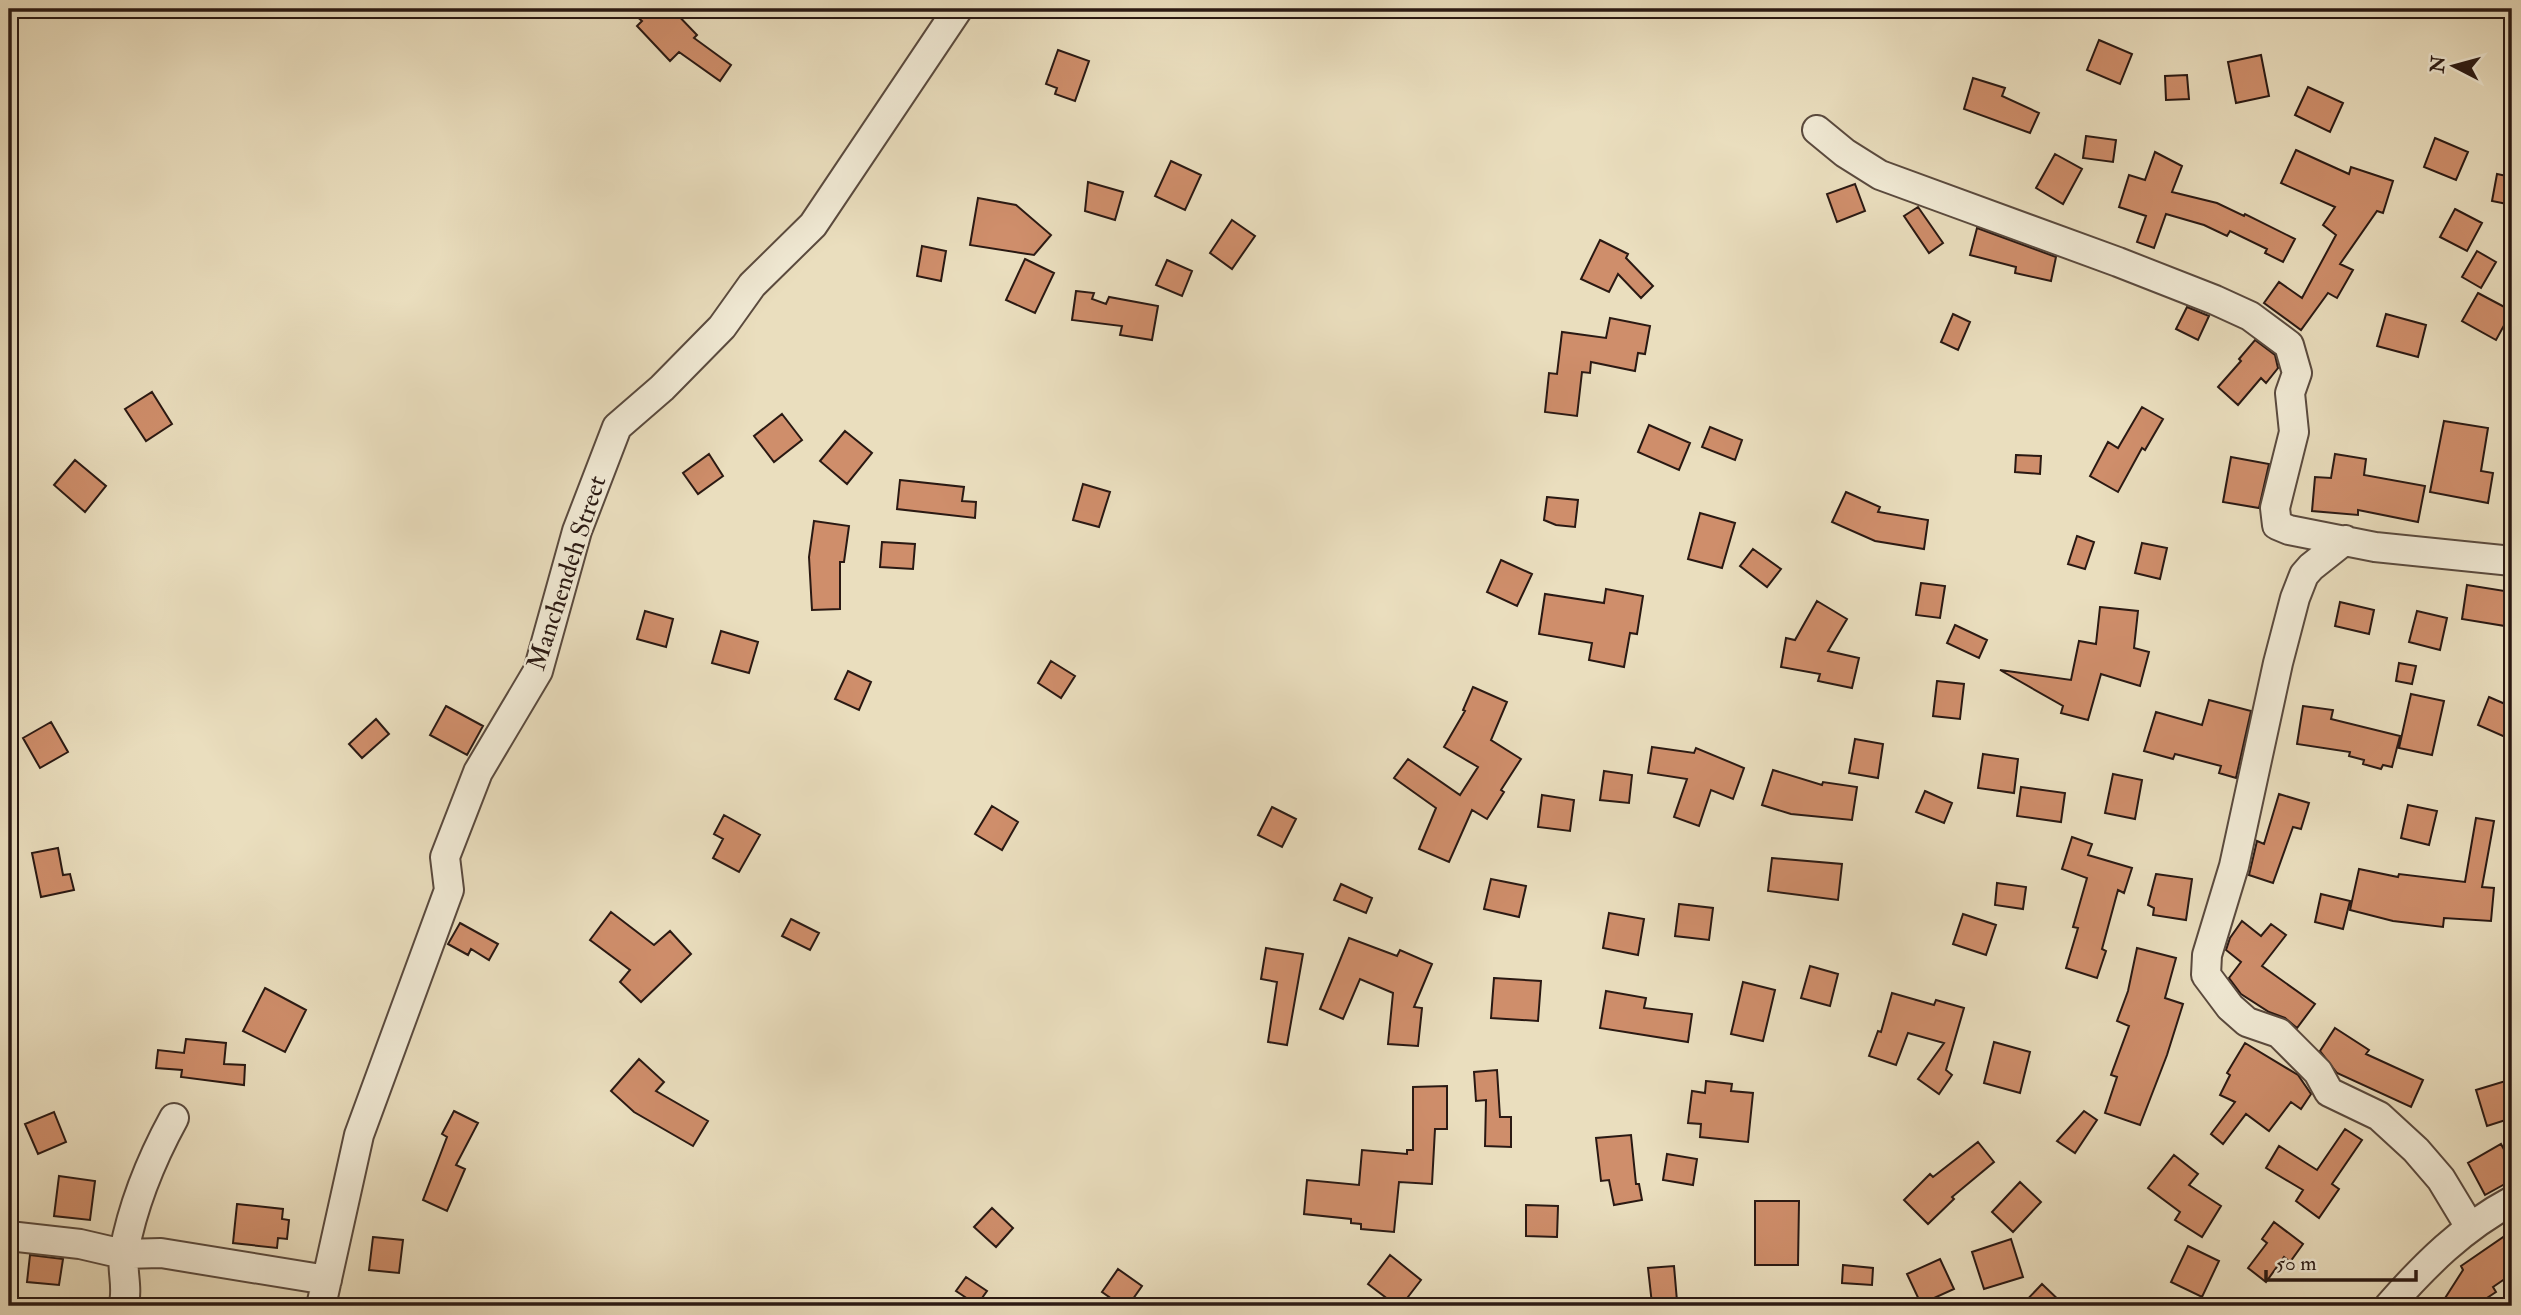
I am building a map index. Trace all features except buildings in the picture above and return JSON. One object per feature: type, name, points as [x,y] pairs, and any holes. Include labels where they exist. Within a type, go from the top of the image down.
[{"type":"street","name":"Manchendeh Street","points":[[324,1293],[359,1135],[449,890],[444,857],[478,772],[538,671],[577,531],[617,427],[662,388],[713,336],[752,285],[813,225],[958,9]]},
{"type":"street","points":[[1817,131],[1880,175],[2215,300],[2250,316],[2289,345],[2297,373],[2290,393],[2294,432],[2275,508],[2277,525],[2289,530],[2375,547],[2512,561]]},
{"type":"street","points":[[2345,540],[2304,575],[2295,598],[2277,663],[2234,866],[2207,955],[2206,975],[2230,1007],[2247,1022],[2278,1033],[2318,1072],[2329,1092],[2379,1116],[2416,1150],[2441,1179],[2470,1227]]},
{"type":"street","points":[[124,1306],[126,1299],[123,1254],[143,1182],[174,1118]]},
{"type":"street","points":[[2389,1306],[2423,1269],[2470,1227],[2512,1201]]},
{"type":"street","points":[[9,1236],[80,1244],[123,1254],[161,1253],[324,1293]]}]
